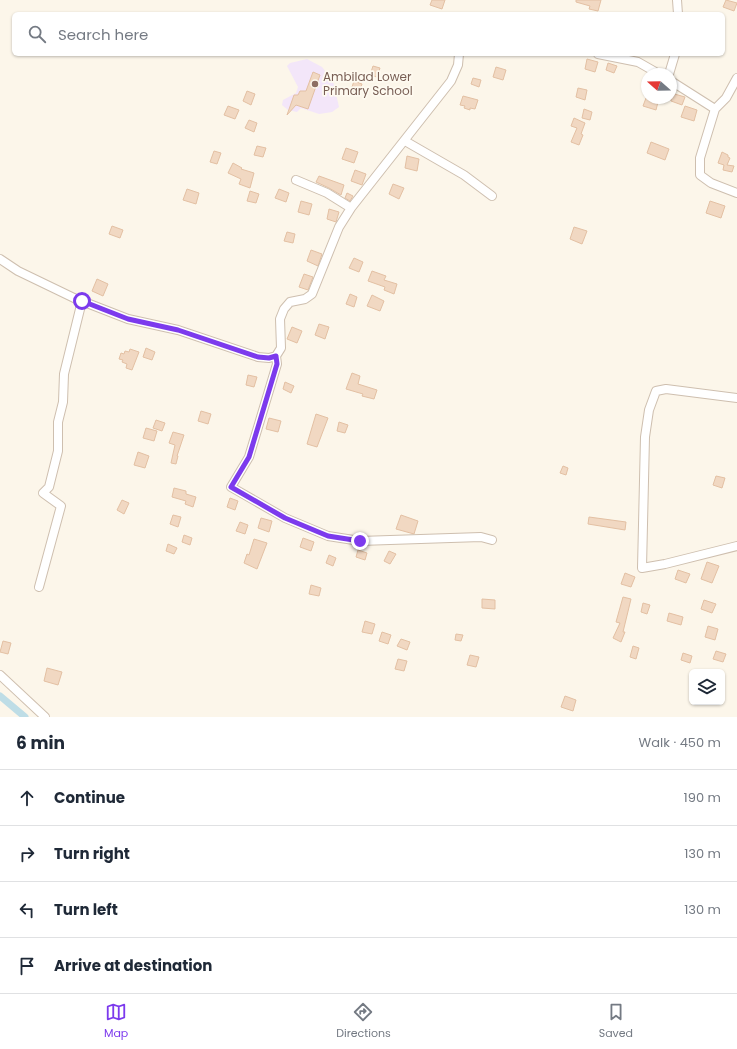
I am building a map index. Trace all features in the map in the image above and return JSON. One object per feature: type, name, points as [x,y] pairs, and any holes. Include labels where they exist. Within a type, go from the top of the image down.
[{"type":"street","points":[[677,0],[678,12]]},
{"type":"street","points":[[460,56],[458,65],[451,81],[351,208],[339,227],[312,294],[305,299],[290,302],[284,309],[280,319],[281,348],[276,356],[277,364],[249,457],[231,487],[285,518],[328,536],[360,541],[480,537],[492,540]]},
{"type":"street","points":[[608,56],[638,62],[649,68]]},
{"type":"street","points":[[671,68],[674,56]]},
{"type":"street","points":[[737,78],[726,98],[715,109],[700,158],[700,175],[711,183],[737,193]]},
{"type":"street","points":[[677,85],[715,109]]},
{"type":"street","points":[[405,141],[464,175],[492,196]]},
{"type":"street","points":[[296,180],[327,193],[351,208]]},
{"type":"street","points":[[0,259],[18,271],[82,301],[128,319],[178,330],[258,357],[269,358],[276,356]]},
{"type":"street","points":[[39,587],[61,506],[43,493],[49,487],[58,451],[58,422],[62,402],[64,374],[82,301]]},
{"type":"street","points":[[737,398],[666,389],[656,391],[649,410],[645,437],[642,568],[665,564],[737,546]]},
{"type":"street","points":[[0,675],[45,717]]},
{"type":"shaded area","name":"Ambilad Lower Primary School","points":[[307,59],[322,67],[333,81],[339,107],[332,112],[319,114],[301,108],[297,112],[288,110],[282,105],[283,100],[296,93],[298,87],[287,66],[290,63]]},
{"type":"building","points":[[432,0],[445,0],[442,9],[430,5]]},
{"type":"building","points":[[576,0],[601,0],[598,11],[589,9],[590,6],[576,2]]},
{"type":"building","points":[[726,0],[737,3],[734,11],[723,7]]},
{"type":"building","points":[[587,59],[598,62],[595,72],[585,69]]},
{"type":"building","points":[[608,63],[617,66],[614,73],[606,70]]},
{"type":"building","points":[[373,66],[380,68],[377,77],[370,75]]},
{"type":"building","points":[[496,67],[506,70],[503,80],[493,77]]},
{"type":"building","points":[[313,72],[320,75],[308,109],[296,105],[287,115],[294,95],[298,95],[300,91],[306,91]]},
{"type":"building","points":[[473,78],[481,80],[479,87],[471,84]]},
{"type":"building","points":[[354,81],[362,84],[359,93],[351,90]]},
{"type":"building","points":[[578,88],[587,90],[585,100],[576,97]]},
{"type":"building","points":[[247,91],[255,94],[251,105],[243,101]]},
{"type":"building","points":[[677,95],[685,97],[682,105],[677,103]]},
{"type":"building","points":[[463,96],[478,100],[475,109],[470,108],[470,110],[464,108],[465,106],[460,105]]},
{"type":"building","points":[[644,104],[658,104],[656,110],[643,106]]},
{"type":"building","points":[[228,106],[239,110],[235,119],[224,115]]},
{"type":"building","points":[[685,106],[697,110],[694,121],[681,117]]},
{"type":"building","points":[[584,109],[592,112],[590,120],[582,118]]},
{"type":"building","points":[[574,118],[585,123],[581,134],[583,135],[579,145],[571,142],[577,128],[571,126]]},
{"type":"building","points":[[249,120],[257,123],[254,132],[245,128]]},
{"type":"building","points":[[651,142],[669,149],[665,160],[647,153]]},
{"type":"building","points":[[257,146],[266,148],[263,157],[254,155]]},
{"type":"building","points":[[346,148],[358,152],[354,163],[342,159]]},
{"type":"building","points":[[214,151],[221,153],[217,164],[210,162]]},
{"type":"building","points":[[722,152],[730,158],[727,165],[734,166],[732,172],[723,170],[724,165],[718,163]]},
{"type":"building","points":[[407,156],[419,159],[417,171],[405,168]]},
{"type":"building","points":[[233,163],[242,168],[241,169],[254,173],[250,188],[239,184],[241,179],[228,173]]},
{"type":"building","points":[[355,170],[366,174],[362,185],[351,181]]},
{"type":"building","points":[[319,176],[344,185],[341,195],[316,182]]},
{"type":"building","points":[[393,184],[404,188],[399,199],[389,194]]},
{"type":"building","points":[[187,189],[199,193],[196,204],[183,200]]},
{"type":"building","points":[[279,189],[289,193],[286,202],[275,198]]},
{"type":"building","points":[[250,191],[259,194],[256,203],[247,201]]},
{"type":"building","points":[[347,193],[353,196],[350,201],[345,198]]},
{"type":"building","points":[[301,201],[312,204],[309,215],[298,212]]},
{"type":"building","points":[[710,201],[725,206],[721,218],[706,213]]},
{"type":"building","points":[[329,209],[339,212],[336,222],[327,219]]},
{"type":"building","points":[[112,226],[123,230],[120,238],[109,234]]},
{"type":"building","points":[[574,227],[587,231],[582,244],[570,239]]},
{"type":"building","points":[[287,232],[295,234],[293,243],[284,241]]},
{"type":"building","points":[[311,250],[322,254],[318,266],[307,261]]},
{"type":"building","points":[[354,258],[363,262],[359,272],[349,268]]},
{"type":"building","points":[[372,271],[386,276],[384,280],[397,284],[394,294],[384,290],[385,287],[368,281]]},
{"type":"building","points":[[304,274],[313,277],[308,290],[299,287]]},
{"type":"building","points":[[97,279],[108,284],[103,296],[92,291]]},
{"type":"building","points":[[350,294],[357,297],[354,307],[346,304]]},
{"type":"building","points":[[372,295],[384,301],[380,311],[367,306]]},
{"type":"building","points":[[319,324],[329,327],[325,339],[315,335]]},
{"type":"building","points":[[292,327],[302,331],[297,343],[287,339]]},
{"type":"building","points":[[146,348],[155,352],[152,360],[143,357]]},
{"type":"building","points":[[130,349],[139,352],[132,370],[126,368],[127,364],[122,362],[123,360],[119,359],[121,353],[124,354],[125,351],[129,352]]},
{"type":"building","points":[[352,373],[360,376],[358,384],[377,390],[374,399],[362,396],[363,394],[346,389]]},
{"type":"building","points":[[248,375],[257,377],[254,387],[246,385]]},
{"type":"building","points":[[285,382],[294,386],[291,393],[283,389]]},
{"type":"building","points":[[201,411],[211,414],[208,424],[198,421]]},
{"type":"building","points":[[316,414],[328,418],[317,447],[307,444]]},
{"type":"building","points":[[269,418],[281,421],[278,432],[266,429]]},
{"type":"building","points":[[156,420],[165,423],[162,431],[153,428]]},
{"type":"building","points":[[339,422],[348,425],[345,433],[337,431]]},
{"type":"building","points":[[146,428],[157,431],[154,441],[143,438]]},
{"type":"building","points":[[173,432],[184,435],[176,464],[171,463],[175,445],[169,443]]},
{"type":"building","points":[[138,452],[149,456],[145,468],[134,465]]},
{"type":"building","points":[[563,466],[568,468],[566,475],[560,473]]},
{"type":"building","points":[[716,476],[725,478],[722,488],[713,485]]},
{"type":"building","points":[[174,488],[186,491],[186,494],[196,497],[193,507],[185,504],[186,501],[172,497]]},
{"type":"building","points":[[230,498],[238,501],[235,510],[227,507]]},
{"type":"building","points":[[122,500],[129,503],[124,514],[117,510]]},
{"type":"building","points":[[173,515],[181,517],[178,527],[170,524]]},
{"type":"building","points":[[401,515],[418,521],[414,534],[396,529]]},
{"type":"building","points":[[589,517],[626,522],[625,530],[588,524]]},
{"type":"building","points":[[261,518],[272,521],[269,532],[258,528]]},
{"type":"building","points":[[240,522],[248,525],[245,534],[236,531]]},
{"type":"building","points":[[184,535],[192,538],[190,545],[182,542]]},
{"type":"building","points":[[303,538],[314,542],[311,551],[300,547]]},
{"type":"building","points":[[254,539],[267,543],[257,569],[244,563],[247,554],[249,555]]},
{"type":"building","points":[[168,544],[177,548],[174,554],[166,551]]},
{"type":"building","points":[[358,550],[367,553],[365,560],[356,557]]},
{"type":"building","points":[[389,551],[396,554],[390,564],[384,561]]},
{"type":"building","points":[[329,555],[336,558],[333,566],[326,563]]},
{"type":"building","points":[[707,562],[719,566],[712,583],[701,579]]},
{"type":"building","points":[[678,570],[690,574],[686,583],[675,579]]},
{"type":"building","points":[[625,573],[635,577],[631,587],[621,584]]},
{"type":"building","points":[[311,585],[321,588],[319,596],[309,594]]},
{"type":"building","points":[[623,597],[631,599],[623,632],[625,632],[621,642],[613,638],[620,623],[616,622]]},
{"type":"building","points":[[482,599],[495,600],[495,609],[482,608]]},
{"type":"building","points":[[704,600],[716,604],[712,613],[701,609]]},
{"type":"building","points":[[643,603],[650,605],[647,614],[641,612]]},
{"type":"building","points":[[669,613],[683,617],[681,625],[667,621]]},
{"type":"building","points":[[365,621],[375,624],[372,634],[362,632]]},
{"type":"building","points":[[708,626],[718,629],[715,640],[705,637]]},
{"type":"building","points":[[382,632],[391,635],[388,644],[379,641]]},
{"type":"building","points":[[456,634],[463,635],[461,641],[455,640]]},
{"type":"building","points":[[401,639],[410,642],[407,650],[397,646]]},
{"type":"building","points":[[3,641],[11,643],[8,654],[0,652]]},
{"type":"building","points":[[633,646],[639,648],[636,659],[630,657]]},
{"type":"building","points":[[716,651],[726,654],[723,662],[713,659]]},
{"type":"building","points":[[683,653],[692,656],[690,663],[681,660]]},
{"type":"building","points":[[470,655],[479,657],[476,667],[467,665]]},
{"type":"building","points":[[398,659],[407,661],[404,671],[395,669]]},
{"type":"building","points":[[47,668],[62,672],[58,685],[44,681]]},
{"type":"building","points":[[565,696],[576,700],[573,711],[561,707]]},
{"type":"waterway","points":[[0,696],[25,717]]},
{"type":"place","name":"Ambilad Lower Primary School","points":[[315,84]]},
{"type":"route","points":[[82,301],[128,319],[178,330],[258,357],[269,358],[276,356],[277,364],[249,457],[231,487],[285,518],[328,536],[360,541]]}]
